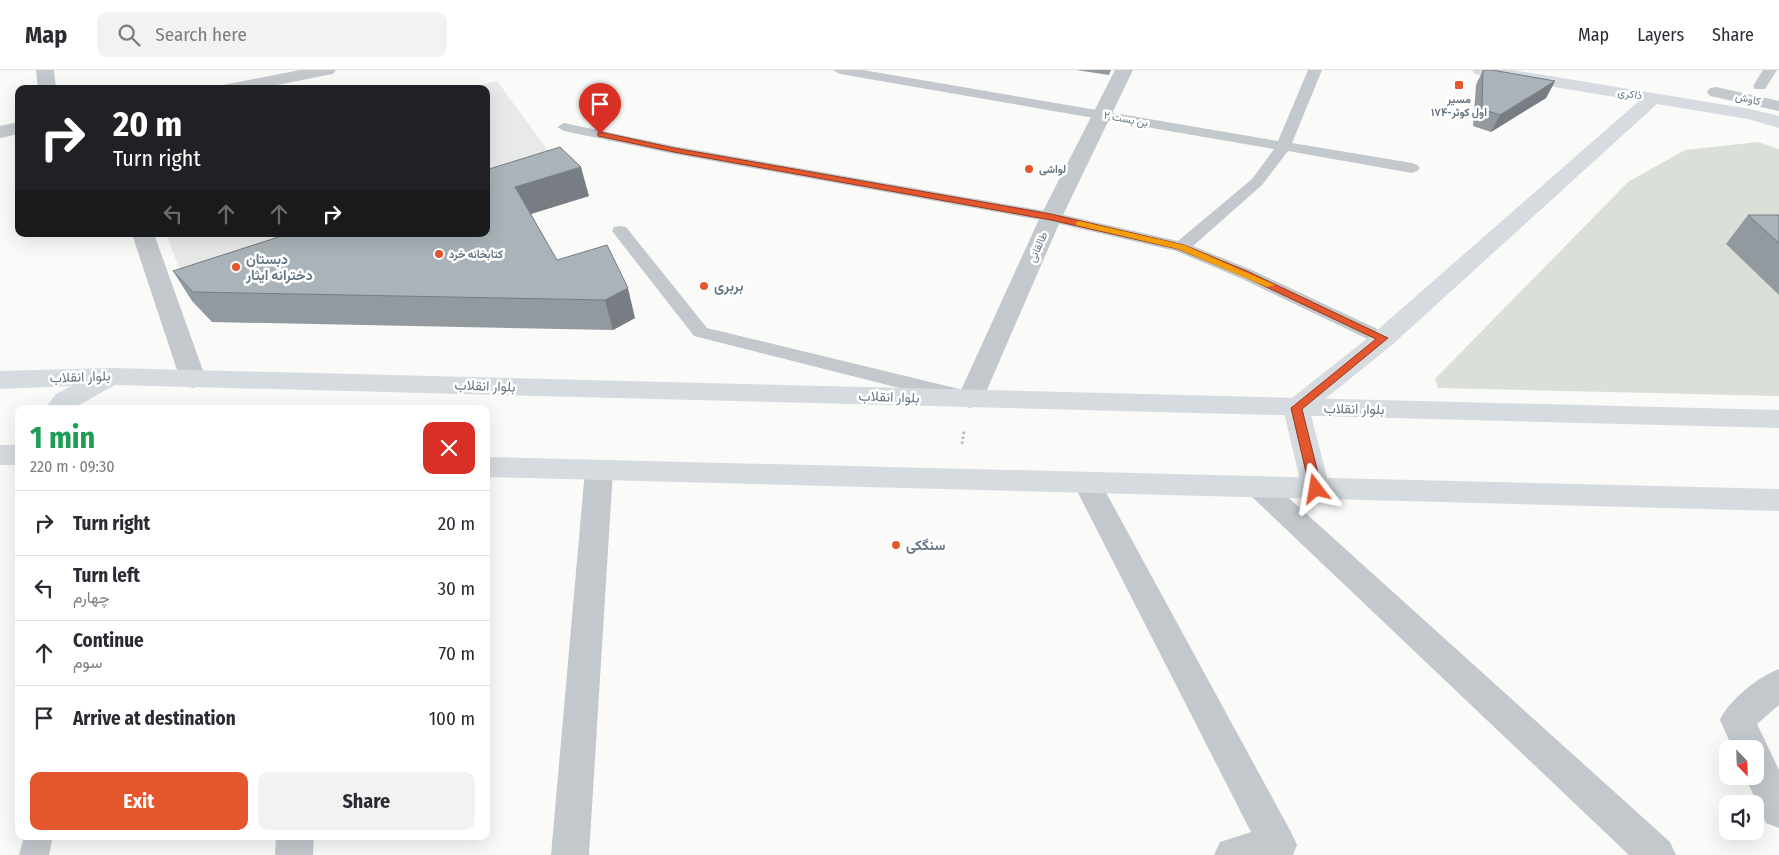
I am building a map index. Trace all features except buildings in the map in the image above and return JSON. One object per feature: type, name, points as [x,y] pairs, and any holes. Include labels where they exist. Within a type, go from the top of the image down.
[{"type":"main road","name":"ذاکری","points":[[1481,70],[1750,114],[1779,122]]},
{"type":"main road","points":[[1316,489],[1296,408],[1383,338],[1653,98]]},
{"type":"main road","points":[[61,405],[65,400],[112,376]]},
{"type":"main road","name":"بلوار انقلاب","points":[[0,380],[112,376],[1779,419]]},
{"type":"main road","points":[[0,455],[15,455]]},
{"type":"main road","points":[[490,467],[1779,500]]},
{"type":"street","points":[[45,70],[47,85]]},
{"type":"street","points":[[249,85],[327,70]]},
{"type":"street","name":"طالقانی","points":[[970,399],[1051,217],[1124,70]]},
{"type":"street","name":"کاوش","points":[[1716,92],[1779,106]]},
{"type":"street","points":[[0,132],[15,129]]},
{"type":"street","points":[[144,237],[193,379]]},
{"type":"street","points":[[570,855],[599,470]]},
{"type":"street","points":[[1087,483],[1278,845],[1233,855]]},
{"type":"street","points":[[1259,487],[1657,855]]},
{"type":"street","points":[[1747,740],[1737,720],[1779,684]]},
{"type":"street","points":[[1764,778],[1779,810]]},
{"type":"street","points":[[294,855],[295,840]]},
{"type":"lane","name":"بن بست ۲","points":[[840,70],[1412,168]]},
{"type":"lane","points":[[1181,247],[1257,182],[1283,147],[1315,70]]},
{"type":"lane","points":[[1760,86],[1770,70]]},
{"type":"lane","points":[[564,127],[674,150],[1051,217],[1181,247],[1246,274],[1383,338]]},
{"type":"lane","points":[[620,231],[701,332],[970,399]]},
{"type":"lane","points":[[34,855],[38,840]]},
{"type":"path","points":[[956,479],[970,399]]},
{"type":"shaded area","points":[[497,81],[567,176],[490,202],[490,85],[480,85]]},
{"type":"shaded area","points":[[1758,142],[1779,149],[1779,396],[1438,388],[1435,379],[1628,182],[1685,150]]},
{"type":"shaded area","name":"دبستان دخترانه ایثار","points":[[167,237],[385,237],[192,301]]},
{"type":"slow traffic","points":[[1079,223],[1181,247],[1270,285]]},
{"type":"place","name":"مسیر ۱۷۴-اول کوثر","points":[[1459,85]]},
{"type":"place","name":"لواشی","points":[[1029,169]]},
{"type":"place","name":"کتابخانه خرد","points":[[439,254]]},
{"type":"place","name":"دبستان دخترانه ایثار","points":[[236,267]]},
{"type":"place","name":"بربری","points":[[704,286]]},
{"type":"place","name":"سنگکی","points":[[896,545]]},
{"type":"route","points":[[600,134],[674,150],[1051,217],[1181,247],[1246,274],[1383,338],[1296,408],[1316,489]]}]
